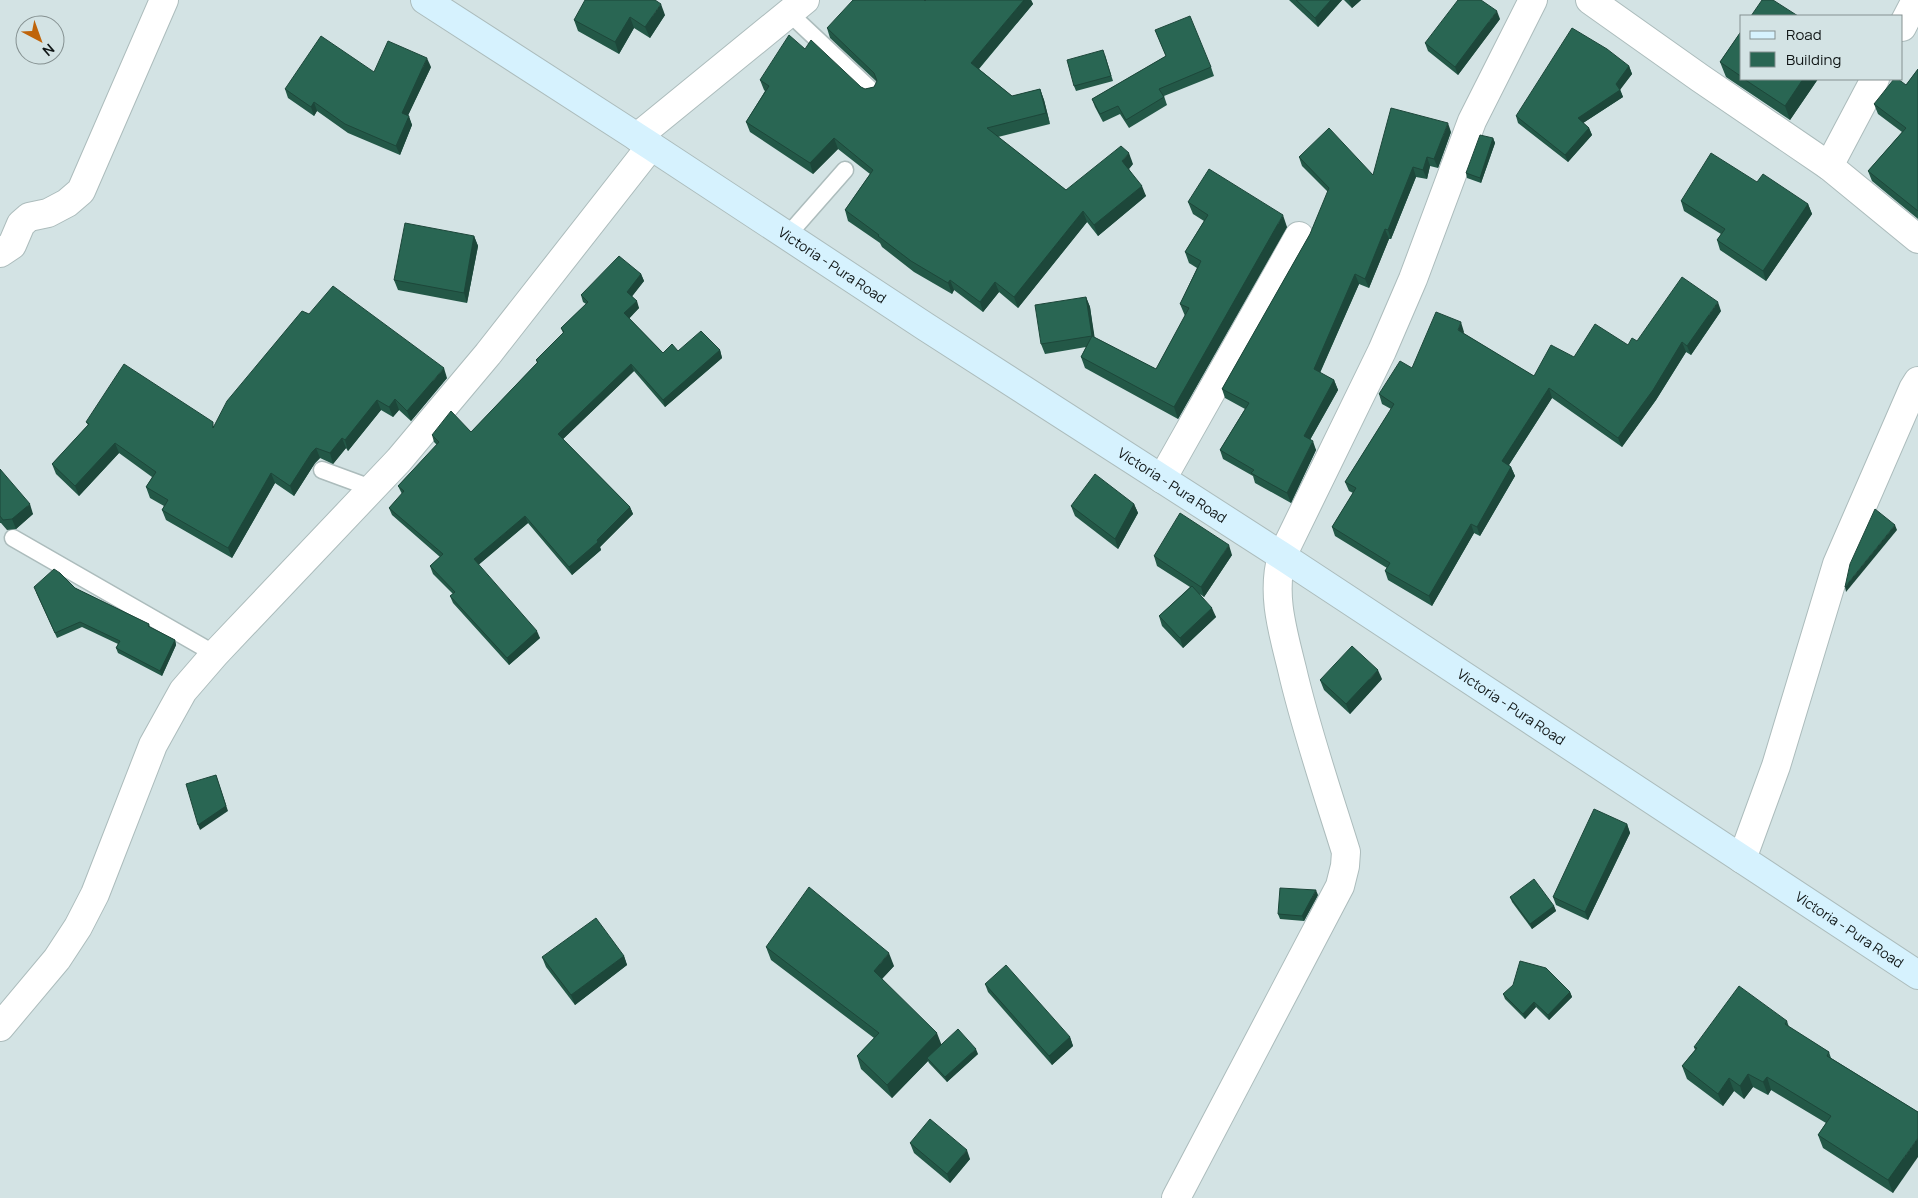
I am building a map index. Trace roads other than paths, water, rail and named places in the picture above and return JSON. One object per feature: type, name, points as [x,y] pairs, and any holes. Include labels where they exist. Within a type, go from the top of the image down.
[{"type":"main road","name":"Victoria - Pura Road","points":[[424,0],[1282,556],[1918,975]]},
{"type":"street","points":[[0,253],[12,245],[20,224],[29,217],[48,213],[67,203],[81,191],[164,0]]},
{"type":"street","points":[[1176,1198],[1340,886],[1345,866],[1346,852],[1300,703],[1281,626],[1277,593],[1278,572],[1282,556],[1385,343],[1413,279],[1472,121],[1533,0]]},
{"type":"street","points":[[1590,0],[1829,166],[1918,239]]},
{"type":"street","points":[[1903,25],[1916,0]]},
{"type":"street","points":[[0,1027],[57,959],[78,927],[94,894],[153,745],[183,691],[215,654],[399,460],[488,354],[644,142],[797,6]]},
{"type":"street","points":[[1829,166],[1874,80]]},
{"type":"street","points":[[1162,479],[1299,236]]},
{"type":"street","points":[[1742,859],[1776,766],[1837,564],[1918,381]]},
{"type":"lane","points":[[797,6],[871,90]]},
{"type":"lane","points":[[786,236],[846,170]]},
{"type":"lane","points":[[322,470],[371,488]]},
{"type":"lane","points":[[13,538],[215,654]]}]
